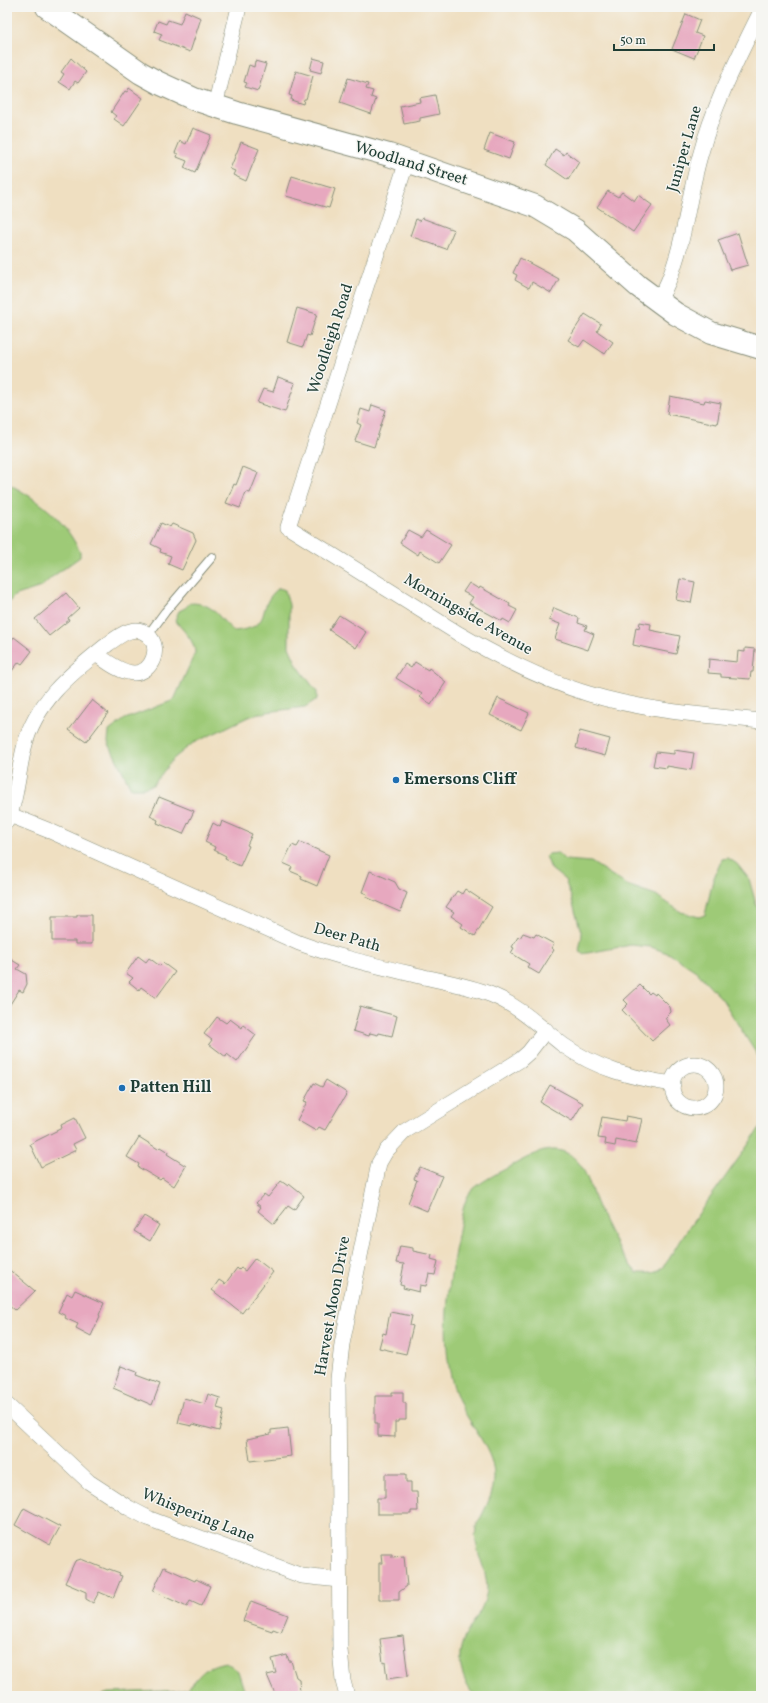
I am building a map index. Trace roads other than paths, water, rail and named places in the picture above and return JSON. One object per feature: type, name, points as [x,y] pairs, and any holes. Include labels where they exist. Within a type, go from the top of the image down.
[{"type":"street","points":[[215,106],[239,7]]},
{"type":"street","name":"Woodland Street","points":[[58,10],[105,49],[148,76],[176,91],[215,106],[407,161],[504,194],[548,213],[575,230],[658,302],[710,333],[761,348]]},
{"type":"street","name":"Juniper Lane","points":[[658,302],[674,269],[700,157],[717,104],[737,57],[761,10]]},
{"type":"street","name":"Woodleigh Road","points":[[288,527],[407,161]]},
{"type":"street","name":"Morningside Avenue","points":[[288,527],[479,646],[537,674],[590,694],[640,706],[761,721]]},
{"type":"street","points":[[8,818],[24,746],[36,717],[44,704],[67,679],[96,654],[118,637],[131,630],[139,630],[148,635],[154,643],[155,656],[149,666],[141,672],[126,671],[96,654]]},
{"type":"street","name":"Deer Path","points":[[8,818],[50,831],[299,943],[338,957],[464,986],[492,995],[524,1013],[579,1055],[595,1064],[628,1076],[673,1084]]},
{"type":"street","name":"Harvest Moon Drive","points":[[347,1696],[340,1665],[337,1396],[342,1344],[379,1163],[386,1151],[405,1131],[520,1060],[529,1052],[546,1030]]},
{"type":"street","name":"Whispering Lane","points":[[7,1405],[89,1482],[129,1508],[150,1519],[302,1576],[339,1580]]},
{"type":"lane","points":[[148,635],[212,557]]},
{"type":"place","name":"Emersons Cliff","points":[[396,780]]},
{"type":"place","name":"Patten Hill","points":[[122,1088]]}]
